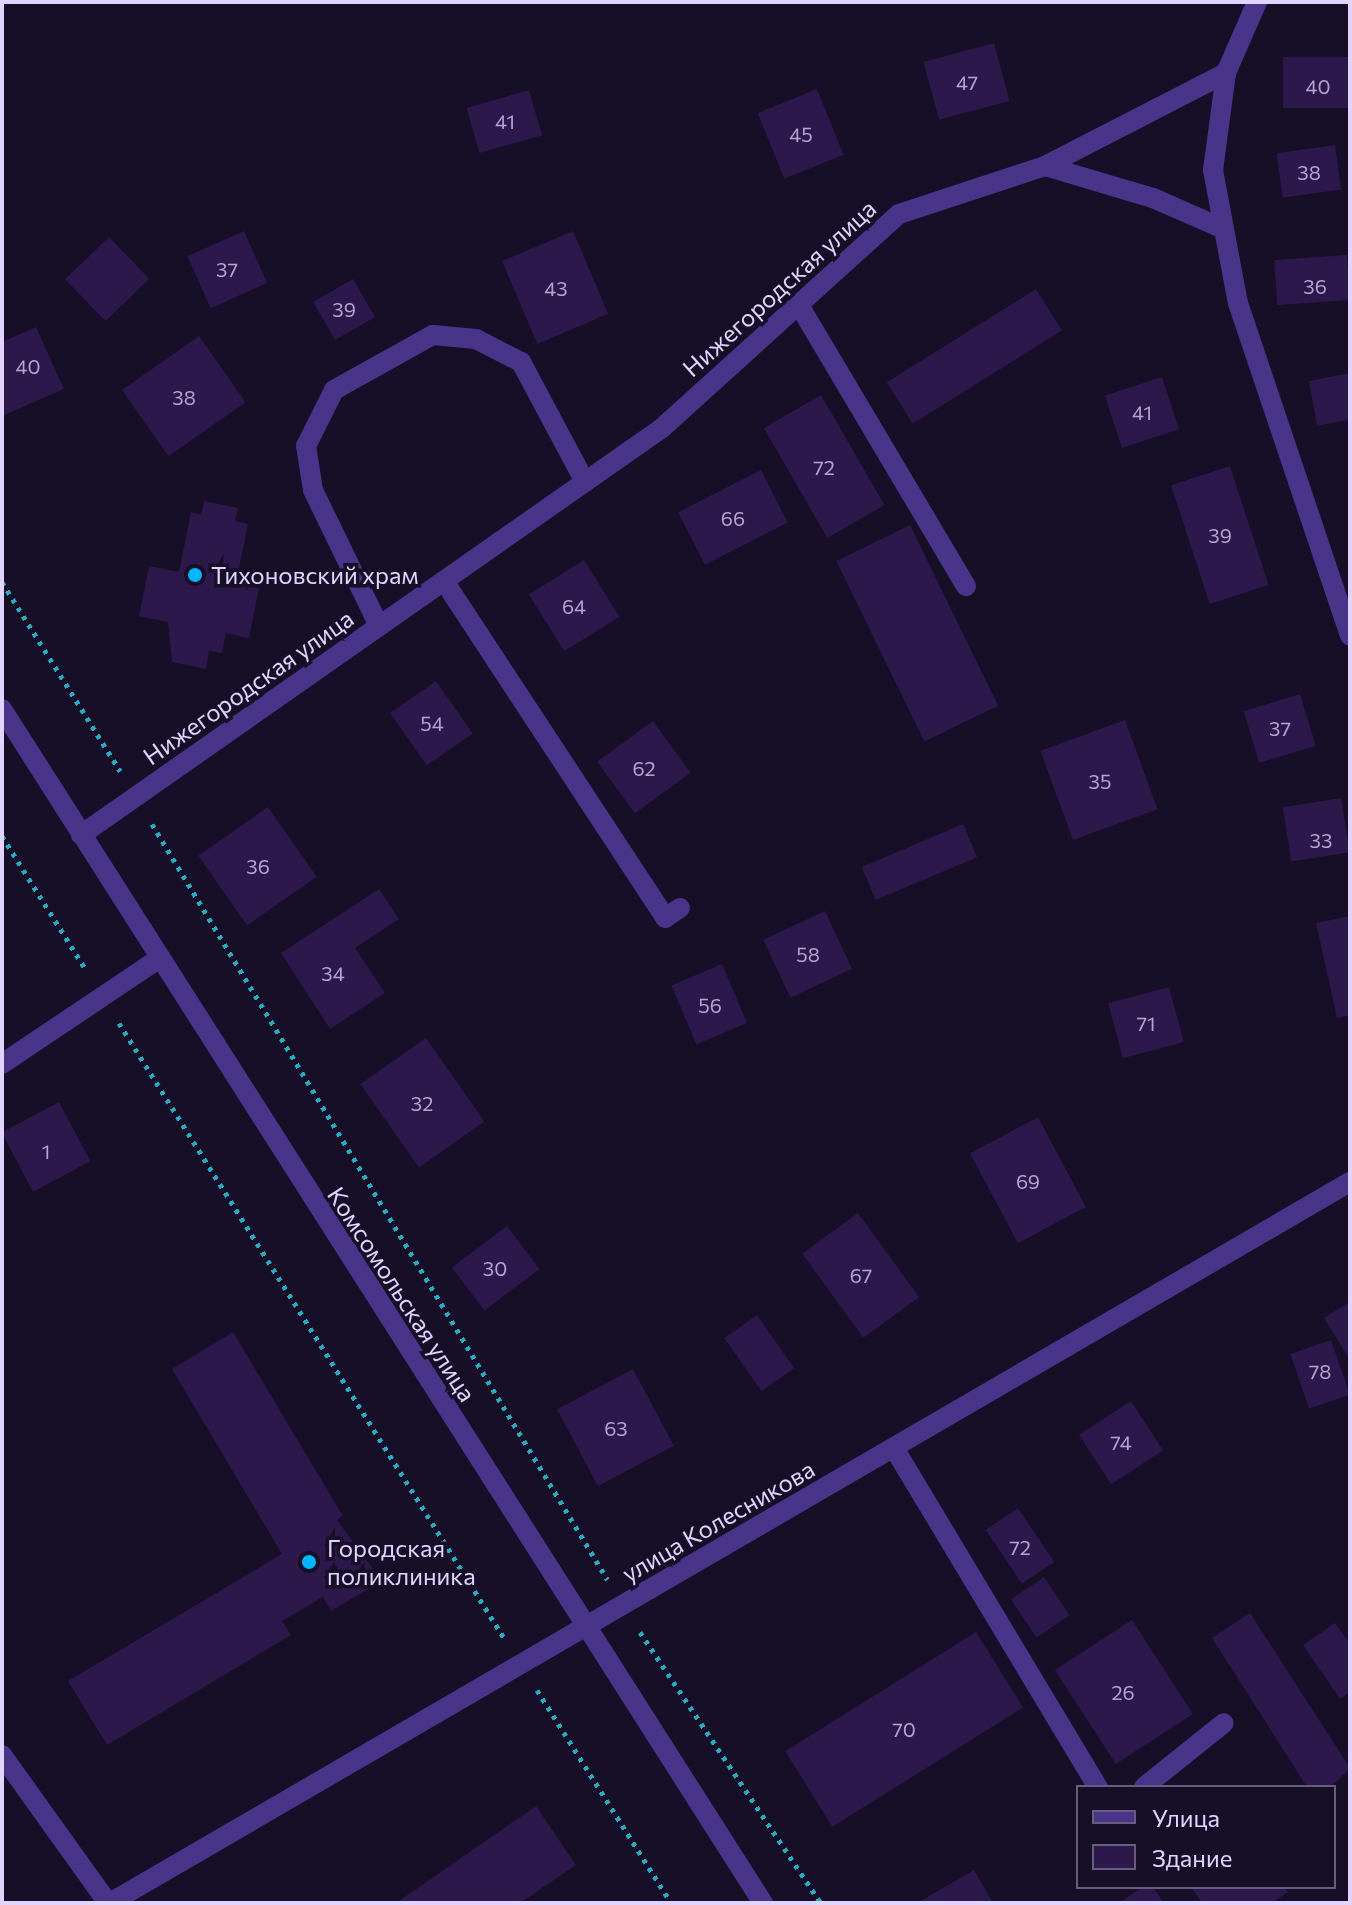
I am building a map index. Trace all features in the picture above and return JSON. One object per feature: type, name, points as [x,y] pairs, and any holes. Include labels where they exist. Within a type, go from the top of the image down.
[{"type":"street","points":[[1257,2],[1226,73],[1213,170],[1238,303],[1350,636]]},
{"type":"street","name":"Нижегородская улица","points":[[81,835],[662,428],[899,214],[1045,166],[1226,73]]},
{"type":"street","points":[[1045,166],[1153,198],[1224,229]]},
{"type":"street","points":[[799,305],[966,586]]},
{"type":"street","points":[[379,626],[313,490],[306,446],[334,390],[433,335],[476,339],[521,362],[585,482]]},
{"type":"street","points":[[444,581],[665,918],[680,908]]},
{"type":"street","name":"Комсомольская улица","points":[[2,709],[157,960],[763,1903]]},
{"type":"street","points":[[2,1064],[157,960]]},
{"type":"street","name":"улица Колесникова","points":[[109,1903],[624,1607],[1350,1182]]},
{"type":"street","points":[[894,1448],[1097,1785]]},
{"type":"street","points":[[1146,1785],[1224,1723]]},
{"type":"street","points":[[2,1755],[109,1903]]},
{"type":"path","points":[[2,582],[136,797],[624,1607],[821,1903]]},
{"type":"path","points":[[2,836],[671,1903]]},
{"type":"building","points":[[994,43],[1010,101],[939,120],[923,62]]},
{"type":"building","points":[[1283,57],[1350,57],[1350,108],[1283,108]]},
{"type":"building","points":[[817,89],[844,155],[784,179],[758,113]]},
{"type":"building","points":[[529,90],[542,135],[479,153],[467,108]]},
{"type":"building","points":[[1335,145],[1341,190],[1283,198],[1277,153]]},
{"type":"building","points":[[244,231],[267,283],[211,308],[187,256]]},
{"type":"building","points":[[573,231],[608,314],[537,344],[502,261]]},
{"type":"building","points":[[109,237],[149,279],[105,321],[65,279]]},
{"type":"building","points":[[1347,255],[1350,300],[1277,305],[1274,260]]},
{"type":"building","points":[[353,279],[375,317],[335,340],[313,302]]},
{"type":"building","points":[[1036,289],[1062,331],[913,424],[887,382]]},
{"type":"building","points":[[36,327],[64,389],[2,416],[2,342]]},
{"type":"building","points":[[199,336],[245,402],[168,456],[122,390]]},
{"type":"building","points":[[1350,373],[1350,419],[1317,426],[1309,381]]},
{"type":"building","points":[[1162,377],[1179,429],[1122,448],[1105,396]]},
{"type":"building","points":[[821,395],[884,505],[827,538],[764,428]]},
{"type":"building","points":[[1230,466],[1269,585],[1210,604],[1171,485]]},
{"type":"building","points":[[761,470],[788,523],[705,565],[678,512]]},
{"type":"building","points":[[204,501],[238,508],[235,521],[248,524],[236,583],[259,588],[249,638],[226,633],[222,653],[209,651],[206,669],[172,662],[168,622],[139,616],[149,566],[179,572],[191,512],[201,515]]},
{"type":"building","points":[[910,525],[998,706],[924,742],[836,561]]},
{"type":"building","points":[[584,560],[620,617],[564,651],[529,594]]},
{"type":"building","points":[[436,681],[473,733],[427,766],[390,713]]},
{"type":"building","points":[[1300,694],[1316,746],[1259,763],[1244,711]]},
{"type":"building","points":[[1125,720],[1157,809],[1073,840],[1040,751]]},
{"type":"building","points":[[653,721],[691,773],[635,813],[597,762]]},
{"type":"building","points":[[1341,798],[1350,852],[1291,862],[1283,807]]},
{"type":"building","points":[[268,807],[317,877],[247,925],[198,856]]},
{"type":"building","points":[[963,824],[977,857],[876,900],[862,867]]},
{"type":"building","points":[[379,889],[399,919],[355,948],[385,993],[330,1029],[281,953]]},
{"type":"building","points":[[825,911],[852,969],[790,998],[763,940]]},
{"type":"building","points":[[1350,916],[1350,1015],[1337,1018],[1316,923]]},
{"type":"building","points":[[722,964],[747,1023],[696,1044],[671,985]]},
{"type":"building","points":[[1169,987],[1184,1042],[1123,1058],[1108,1003]]},
{"type":"building","points":[[426,1038],[485,1122],[419,1167],[360,1084]]},
{"type":"building","points":[[59,1102],[90,1161],[33,1192],[2,1132]]},
{"type":"building","points":[[1038,1117],[1086,1207],[1018,1243],[970,1153]]},
{"type":"building","points":[[858,1213],[919,1297],[863,1338],[802,1254]]},
{"type":"building","points":[[507,1226],[539,1269],[484,1311],[452,1268]]},
{"type":"building","points":[[1350,1302],[1350,1360],[1324,1318]]},
{"type":"building","points":[[757,1315],[794,1368],[762,1391],[724,1338]]},
{"type":"building","points":[[233,1332],[343,1516],[337,1520],[382,1581],[331,1611],[323,1597],[282,1621],[291,1635],[107,1745],[68,1681],[282,1554],[172,1369]]},
{"type":"building","points":[[1331,1340],[1350,1395],[1309,1409],[1290,1354]]},
{"type":"building","points":[[633,1369],[674,1446],[598,1486],[557,1409]]},
{"type":"building","points":[[1131,1401],[1163,1450],[1111,1484],[1079,1435]]},
{"type":"building","points":[[1018,1508],[1054,1562],[1022,1584],[986,1530]]},
{"type":"building","points":[[1044,1577],[1070,1615],[1037,1638],[1011,1599]]},
{"type":"building","points":[[1250,1613],[1350,1768],[1333,1785],[1306,1785],[1212,1638]]},
{"type":"building","points":[[1132,1620],[1193,1714],[1116,1764],[1055,1670]]},
{"type":"building","points":[[1335,1623],[1350,1644],[1350,1692],[1340,1699],[1303,1645]]},
{"type":"building","points":[[976,1632],[1023,1707],[832,1827],[785,1751]]},
{"type":"building","points":[[536,1806],[576,1865],[520,1903],[396,1903]]},
{"type":"building","points":[[974,1870],[993,1903],[917,1903]]},
{"type":"building","points":[[1139,1889],[1154,1889],[1164,1903],[1119,1903]]},
{"type":"building","points":[[1192,1889],[1286,1889],[1288,1892],[1272,1903],[1202,1903]]},
{"type":"place","name":"Тихоновский храм","points":[[195,575]]},
{"type":"place","name":"Городская поликлиника","points":[[309,1562]]}]
